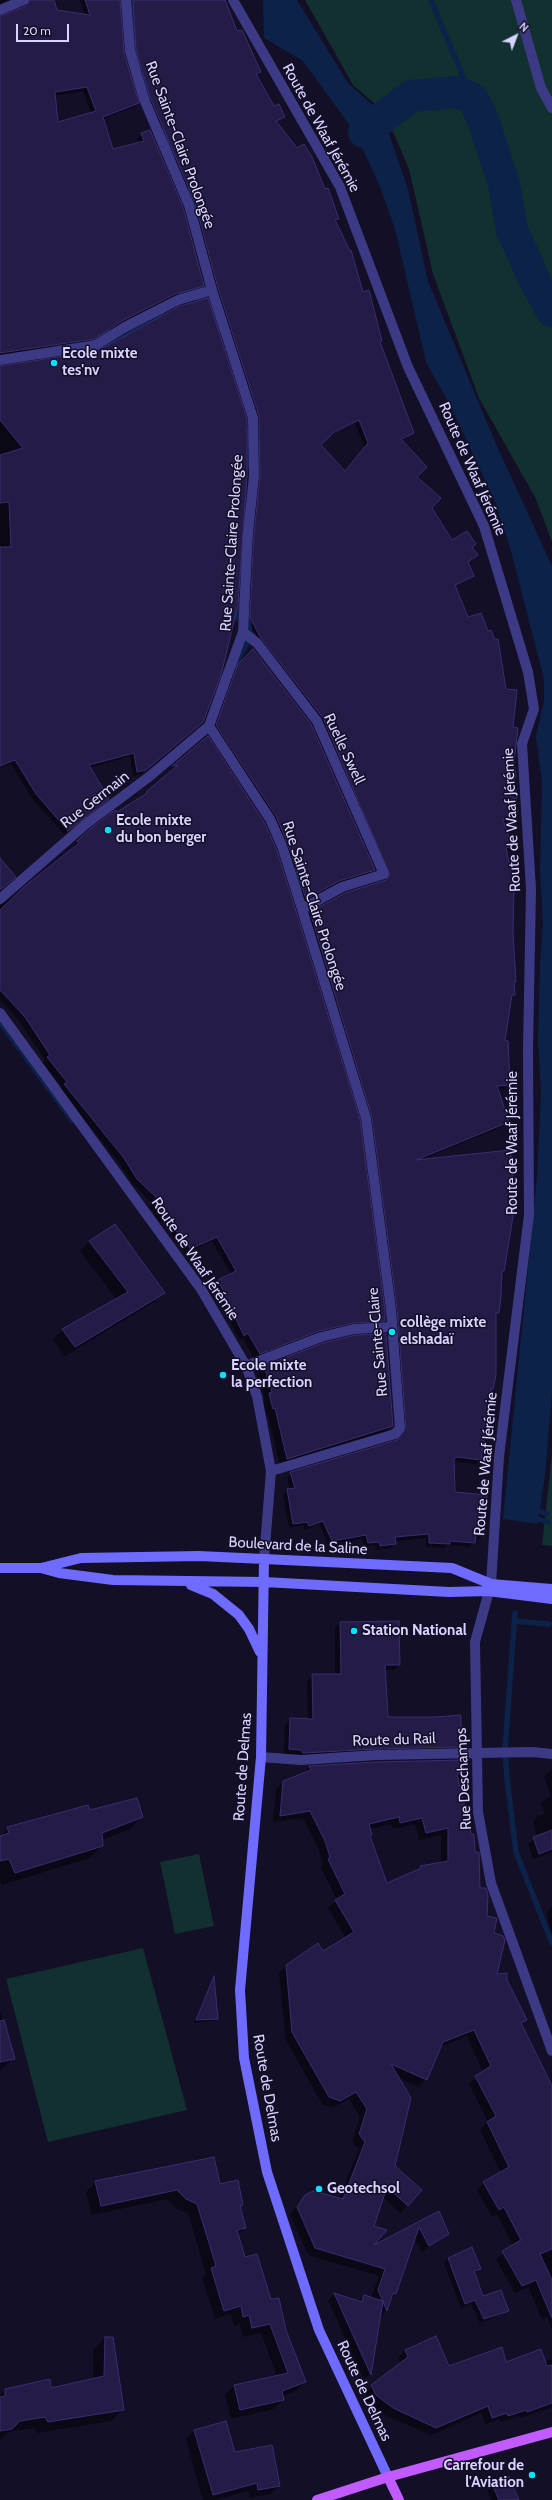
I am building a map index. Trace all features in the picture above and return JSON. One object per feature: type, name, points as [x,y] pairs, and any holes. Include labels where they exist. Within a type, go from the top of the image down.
[{"type":"main road","name":"Boulevard de la Saline","points":[[40,1568],[81,1558],[199,1556],[452,1568],[489,1587],[552,1599]]},
{"type":"main road","name":"Route de Delmas","points":[[264,1559],[261,1756],[240,1990],[244,2058],[267,2172],[319,2330],[399,2500]]},
{"type":"main road","name":"Boulevard de la Saline","points":[[0,1568],[40,1568],[66,1574],[107,1580],[264,1582],[449,1592],[489,1587],[552,1589]]},
{"type":"main road","points":[[181,1582],[213,1594],[227,1603],[249,1629],[262,1660]]},
{"type":"main road","points":[[318,2500],[388,2477],[552,2432]]},
{"type":"street","points":[[0,10],[24,0]]},
{"type":"street","name":"Rue Sainte-Claire Prolongée","points":[[126,0],[130,51],[144,99],[189,205],[212,290],[253,418],[254,476],[248,533],[243,632],[209,726],[270,819],[282,846],[366,1118]]},
{"type":"street","name":"Route de Waaf Jérémie","points":[[233,0],[340,188],[408,367],[484,526],[528,672],[533,701],[534,709],[522,744],[531,889],[528,1049],[529,1215],[499,1457],[489,1587]]},
{"type":"street","points":[[516,0],[541,88],[552,108]]},
{"type":"street","points":[[0,360],[96,345],[125,327],[178,300],[212,290]]},
{"type":"street","name":"Ruelle Swell","points":[[243,632],[257,643],[317,721],[384,874],[342,887],[302,909]]},
{"type":"street","name":"Rue Germain","points":[[0,899],[86,824],[150,776],[209,726]]},
{"type":"street","name":"Route de Waaf Jérémie","points":[[0,1013],[201,1289],[246,1366],[257,1396],[271,1471],[264,1559]]},
{"type":"street","name":"Rue Sainte-Claire","points":[[271,1471],[395,1434],[400,1428],[385,1250],[366,1118]]},
{"type":"street","points":[[246,1366],[321,1336],[354,1329],[391,1327]]},
{"type":"street","name":"Rue Deschamps","points":[[489,1587],[475,1642],[478,1812],[491,1883],[552,2051]]},
{"type":"street","name":"Route du Rail","points":[[261,1756],[301,1760],[376,1755],[533,1752],[552,1754]]},
{"type":"green space","points":[[305,0],[552,0],[552,542],[536,499],[479,398],[433,274],[409,169],[395,136],[374,103],[353,85]]},
{"type":"green space","points":[[552,1454],[552,1546],[542,1545]]},
{"type":"green space","points":[[199,1854],[214,1926],[175,1934],[160,1862]]},
{"type":"green space","points":[[143,1948],[187,2110],[48,2142],[6,1979]]},
{"type":"water","points":[[263,0],[297,0],[348,83],[374,106],[383,117],[408,189],[428,281],[496,444],[552,566],[552,1393],[545,1475],[538,1524],[503,1519],[537,1177],[541,1094],[538,1039],[540,963],[543,925],[540,871],[542,783],[536,737],[544,701],[544,679],[511,551],[495,502],[451,407],[426,362],[395,229],[380,187],[356,134],[303,61],[264,38]]},
{"type":"building","points":[[30,0],[54,0],[57,10],[90,15],[85,0],[120,0],[124,53],[139,103],[103,117],[113,149],[144,141],[141,133],[150,130],[183,207],[204,286],[175,294],[122,321],[94,339],[0,353],[0,16],[26,6]],"holes":[[[87,87],[96,111],[58,122],[55,92]]]},
{"type":"building","points":[[133,0],[225,0],[237,31],[242,30],[261,72],[256,74],[274,106],[279,104],[285,117],[276,121],[297,148],[304,144],[312,157],[325,189],[328,188],[339,219],[335,220],[350,251],[351,250],[363,292],[369,290],[382,341],[380,342],[414,433],[401,439],[427,467],[417,477],[441,498],[432,508],[452,540],[467,531],[476,544],[472,547],[478,555],[468,562],[474,576],[455,585],[468,617],[481,613],[488,631],[491,630],[495,640],[498,639],[506,689],[517,690],[513,727],[518,728],[514,762],[516,777],[514,778],[517,798],[511,799],[518,812],[503,820],[512,846],[506,848],[514,886],[513,933],[516,982],[514,982],[515,995],[512,995],[505,1040],[508,1041],[510,1085],[497,1086],[509,1122],[416,1160],[510,1150],[513,1167],[514,1211],[504,1271],[502,1271],[499,1313],[496,1313],[496,1375],[493,1389],[491,1389],[481,1460],[457,1457],[454,1459],[455,1492],[487,1495],[484,1536],[476,1535],[475,1543],[450,1541],[450,1544],[429,1543],[429,1534],[395,1537],[396,1544],[380,1546],[379,1542],[368,1543],[366,1535],[332,1541],[323,1521],[309,1526],[307,1522],[293,1524],[287,1489],[295,1488],[290,1472],[397,1440],[406,1428],[397,1308],[372,1117],[310,912],[345,893],[386,880],[390,875],[323,718],[260,637],[250,617],[254,534],[260,476],[259,416],[218,288],[195,203],[150,97],[136,50]],"holes":[[[359,420],[368,443],[345,471],[321,445],[333,433]]]},
{"type":"building","points":[[208,298],[247,419],[247,476],[238,605],[221,675],[203,722],[146,770],[137,772],[134,753],[89,765],[109,799],[68,831],[36,794],[15,760],[0,766],[0,547],[11,547],[9,502],[0,503],[0,455],[23,448],[0,420],[0,366],[97,351],[180,306]]},
{"type":"building","points":[[253,649],[311,724],[375,870],[339,881],[306,899],[288,844],[276,816],[216,725],[238,664]]},
{"type":"building","points":[[208,736],[264,822],[276,848],[296,911],[360,1119],[385,1310],[385,1321],[354,1323],[319,1331],[260,1354],[248,1333],[244,1336],[218,1280],[236,1271],[217,1237],[190,1249],[182,1232],[178,1234],[170,1216],[166,1219],[155,1201],[158,1199],[137,1179],[124,1158],[64,1084],[67,1082],[47,1057],[50,1055],[25,1017],[0,990],[0,910],[24,887],[79,843],[77,841],[90,829],[115,810],[117,812],[147,793],[146,792],[178,765],[172,766]]},
{"type":"building","points":[[0,858],[16,877],[1,889],[0,888]]},
{"type":"building","points":[[115,1224],[165,1293],[75,1347],[62,1329],[128,1292],[89,1241]]},
{"type":"building","points":[[386,1334],[393,1426],[287,1459],[275,1408],[273,1409],[269,1393],[272,1392],[264,1366],[323,1343],[355,1335]]},
{"type":"building","points":[[399,1621],[400,1665],[385,1665],[388,1717],[436,1717],[461,1715],[461,1747],[376,1749],[303,1753],[301,1750],[289,1749],[290,1718],[313,1719],[312,1674],[341,1674],[340,1622]]},
{"type":"building","points":[[463,1760],[464,1773],[457,1774],[471,1834],[474,1834],[475,1852],[479,1852],[480,1888],[486,1888],[488,1895],[487,1916],[497,1918],[494,1933],[503,1936],[505,1940],[497,1974],[507,1973],[507,1980],[527,2020],[521,2023],[552,2086],[552,2249],[540,2254],[552,2280],[552,2318],[536,2280],[522,2286],[502,2251],[521,2240],[504,2207],[499,2210],[483,2182],[509,2167],[487,2122],[496,2116],[475,2076],[491,2066],[474,2030],[443,2042],[427,2080],[391,2064],[411,2098],[395,2166],[422,2190],[408,2206],[387,2187],[374,2226],[387,2230],[374,2245],[439,2211],[449,2234],[429,2246],[419,2227],[396,2294],[393,2293],[387,2311],[378,2290],[385,2269],[315,2248],[297,2207],[305,2195],[313,2191],[343,2199],[365,2142],[359,2134],[367,2109],[356,2092],[340,2101],[329,2097],[292,2032],[286,1965],[318,1943],[323,1951],[354,1932],[335,1900],[345,1894],[328,1859],[330,1857],[325,1841],[310,1811],[280,1816],[283,1781],[311,1770],[309,1766],[376,1762]],"holes":[[[399,1817],[400,1823],[422,1818],[426,1833],[448,1828],[448,1861],[420,1866],[421,1868],[387,1883],[370,1836],[372,1835],[369,1824]]]},
{"type":"building","points":[[137,1798],[143,1817],[102,1833],[103,1846],[15,1873],[9,1859],[0,1861],[0,1836],[9,1833],[7,1827],[88,1805],[90,1810]]},
{"type":"building","points":[[552,1830],[552,1849],[539,1854],[533,1837]]},
{"type":"building","points":[[214,1976],[218,2019],[196,2020]]},
{"type":"building","points":[[4,2020],[15,2059],[0,2062],[0,2021]]},
{"type":"building","points":[[214,2157],[220,2184],[238,2180],[243,2205],[240,2206],[246,2228],[237,2230],[245,2257],[257,2254],[271,2299],[279,2298],[286,2330],[306,2382],[282,2391],[284,2400],[240,2410],[234,2385],[288,2373],[270,2324],[252,2328],[249,2315],[243,2317],[241,2306],[224,2311],[211,2268],[216,2266],[197,2204],[186,2199],[177,2190],[101,2206],[95,2181]]},
{"type":"building","points":[[472,2247],[481,2269],[474,2271],[483,2296],[501,2290],[509,2311],[484,2319],[475,2300],[465,2304],[448,2258]]},
{"type":"building","points":[[334,2293],[362,2302],[364,2295],[383,2301],[371,2375]]},
{"type":"building","points":[[436,2336],[449,2366],[502,2347],[506,2362],[541,2349],[547,2366],[552,2365],[552,2403],[527,2412],[526,2410],[508,2416],[507,2413],[492,2418],[488,2406],[436,2428],[393,2408],[376,2395],[371,2385],[408,2357],[405,2350]]},
{"type":"building","points":[[105,2337],[113,2337],[124,2410],[48,2422],[45,2417],[20,2421],[12,2429],[0,2431],[0,2397],[5,2396],[5,2389],[50,2379],[51,2388],[104,2376]]},
{"type":"building","points":[[226,2421],[235,2452],[272,2445],[280,2486],[258,2490],[257,2483],[213,2495],[194,2430]]},
{"type":"building","points":[[509,2477],[519,2500],[499,2500],[492,2484]]},
{"type":"waterway","points":[[132,0],[139,65]]},
{"type":"waterway","points":[[431,0],[472,98]]},
{"type":"waterway","points":[[143,79],[151,97]]},
{"type":"waterway","points":[[364,132],[411,96],[457,92],[472,98],[482,117],[504,184],[512,230],[535,281],[552,311]]},
{"type":"waterway","points":[[164,131],[176,156]]},
{"type":"waterway","points":[[190,191],[198,211]]},
{"type":"waterway","points":[[181,295],[208,282]]},
{"type":"waterway","points":[[197,298],[204,298],[210,303],[222,331]]},
{"type":"waterway","points":[[101,346],[147,324],[162,313]]},
{"type":"waterway","points":[[92,339],[109,332]]},
{"type":"waterway","points":[[247,431],[248,466]]},
{"type":"waterway","points":[[236,618],[237,602],[239,600],[247,600]]},
{"type":"waterway","points":[[247,610],[250,633],[253,635]]},
{"type":"waterway","points":[[234,666],[249,640]]},
{"type":"waterway","points":[[295,870],[301,887]]},
{"type":"waterway","points":[[0,1022],[72,1120]]},
{"type":"waterway","points":[[534,1509],[547,1514]]},
{"type":"waterway","points":[[532,1517],[548,1522]]},
{"type":"waterway","points":[[515,1613],[505,1749],[507,1778],[516,1852],[552,1943]]},
{"type":"waterway","points":[[514,1621],[549,1624]]},
{"type":"place","name":"Ecole mixte tes'nv","points":[[54,363]]},
{"type":"place","name":"Ecole mixte du bon berger","points":[[108,830]]},
{"type":"place","name":"collège mixte elshadaï","points":[[392,1332]]},
{"type":"place","name":"Ecole mixte la perfection","points":[[223,1375]]},
{"type":"place","name":"Station National","points":[[354,1631]]},
{"type":"place","name":"Geotechsol","points":[[319,2189]]},
{"type":"place","name":"Carrefour de l'Aviation","points":[[532,2475]]}]
